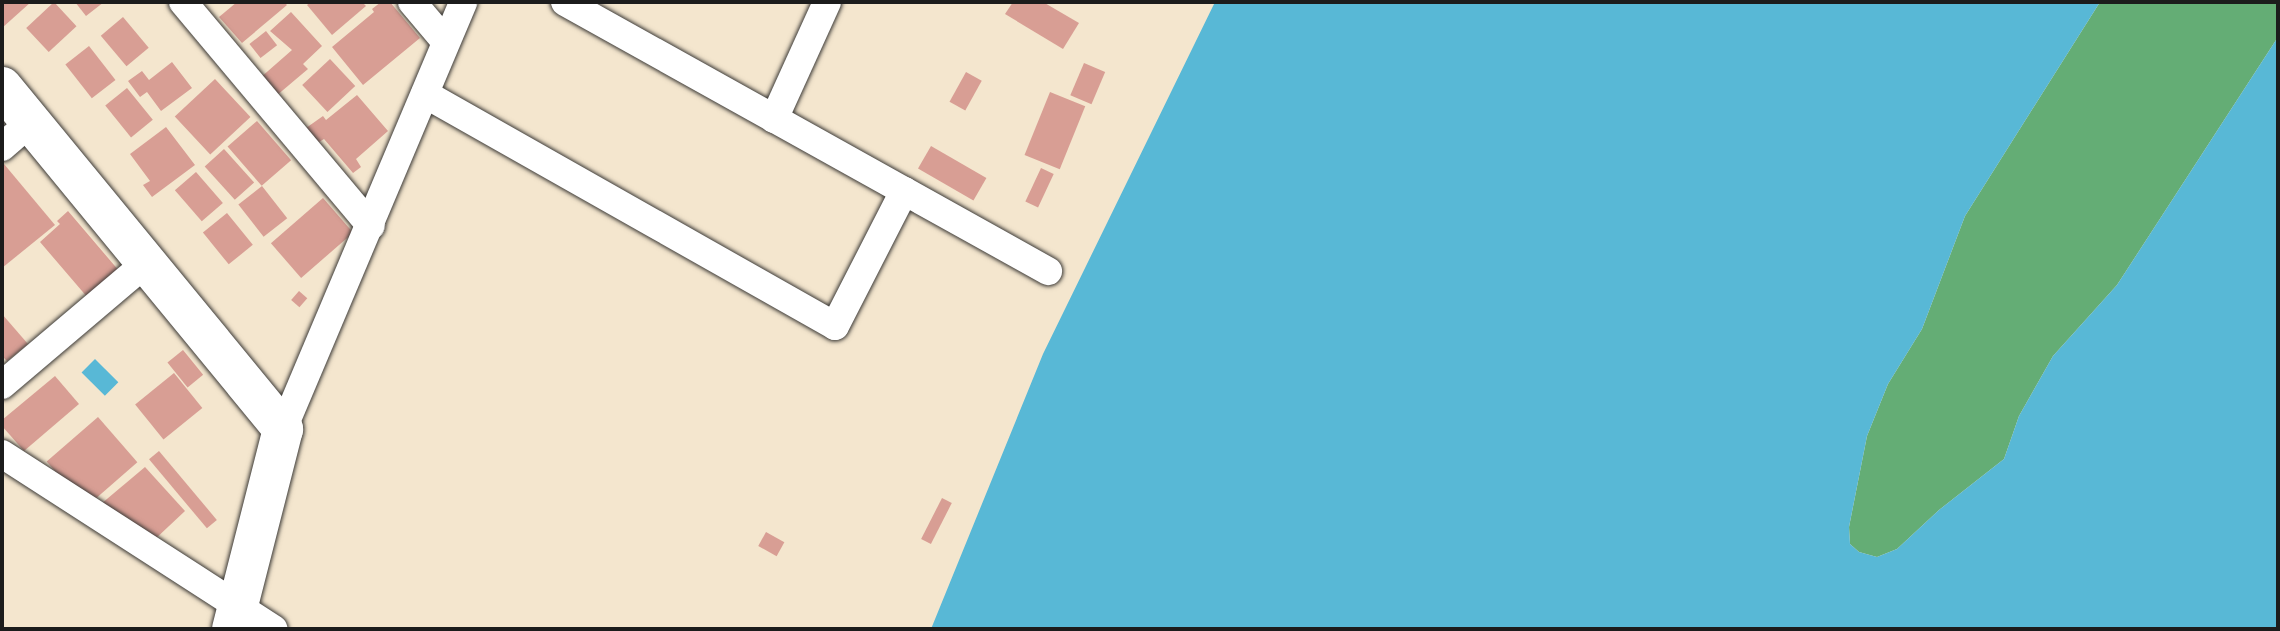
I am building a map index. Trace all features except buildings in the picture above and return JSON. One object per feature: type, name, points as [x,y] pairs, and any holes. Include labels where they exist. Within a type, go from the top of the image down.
[{"type":"street","points":[[183,2],[371,226]]},
{"type":"street","points":[[412,2],[445,41]]},
{"type":"street","points":[[235,617],[283,429],[463,2]]},
{"type":"street","points":[[565,2],[1048,271]]},
{"type":"street","points":[[774,119],[827,2]]},
{"type":"street","points":[[2,87],[17,134],[147,262],[283,429]]},
{"type":"street","points":[[425,94],[835,326],[904,191]]},
{"type":"street","points":[[2,385],[147,262]]},
{"type":"street","points":[[2,454],[235,617],[274,629]]},
{"type":"green space","points":[[2100,2],[2278,2],[2278,37],[2117,285],[2053,356],[2019,416],[2004,459],[1939,510],[1897,549],[1877,557],[1859,552],[1850,544],[1849,527],[1867,436],[1888,384],[1922,329],[1965,216]]},
{"type":"water","points":[[1215,2],[2100,2],[1965,216],[1922,329],[1888,384],[1867,436],[1849,527],[1850,544],[1859,552],[1877,557],[1897,549],[1939,510],[2004,459],[2019,416],[2053,356],[2117,285],[2278,37],[2278,629],[931,629],[1043,354]]},
{"type":"water","points":[[95,359],[118,382],[105,396],[82,372]]}]
